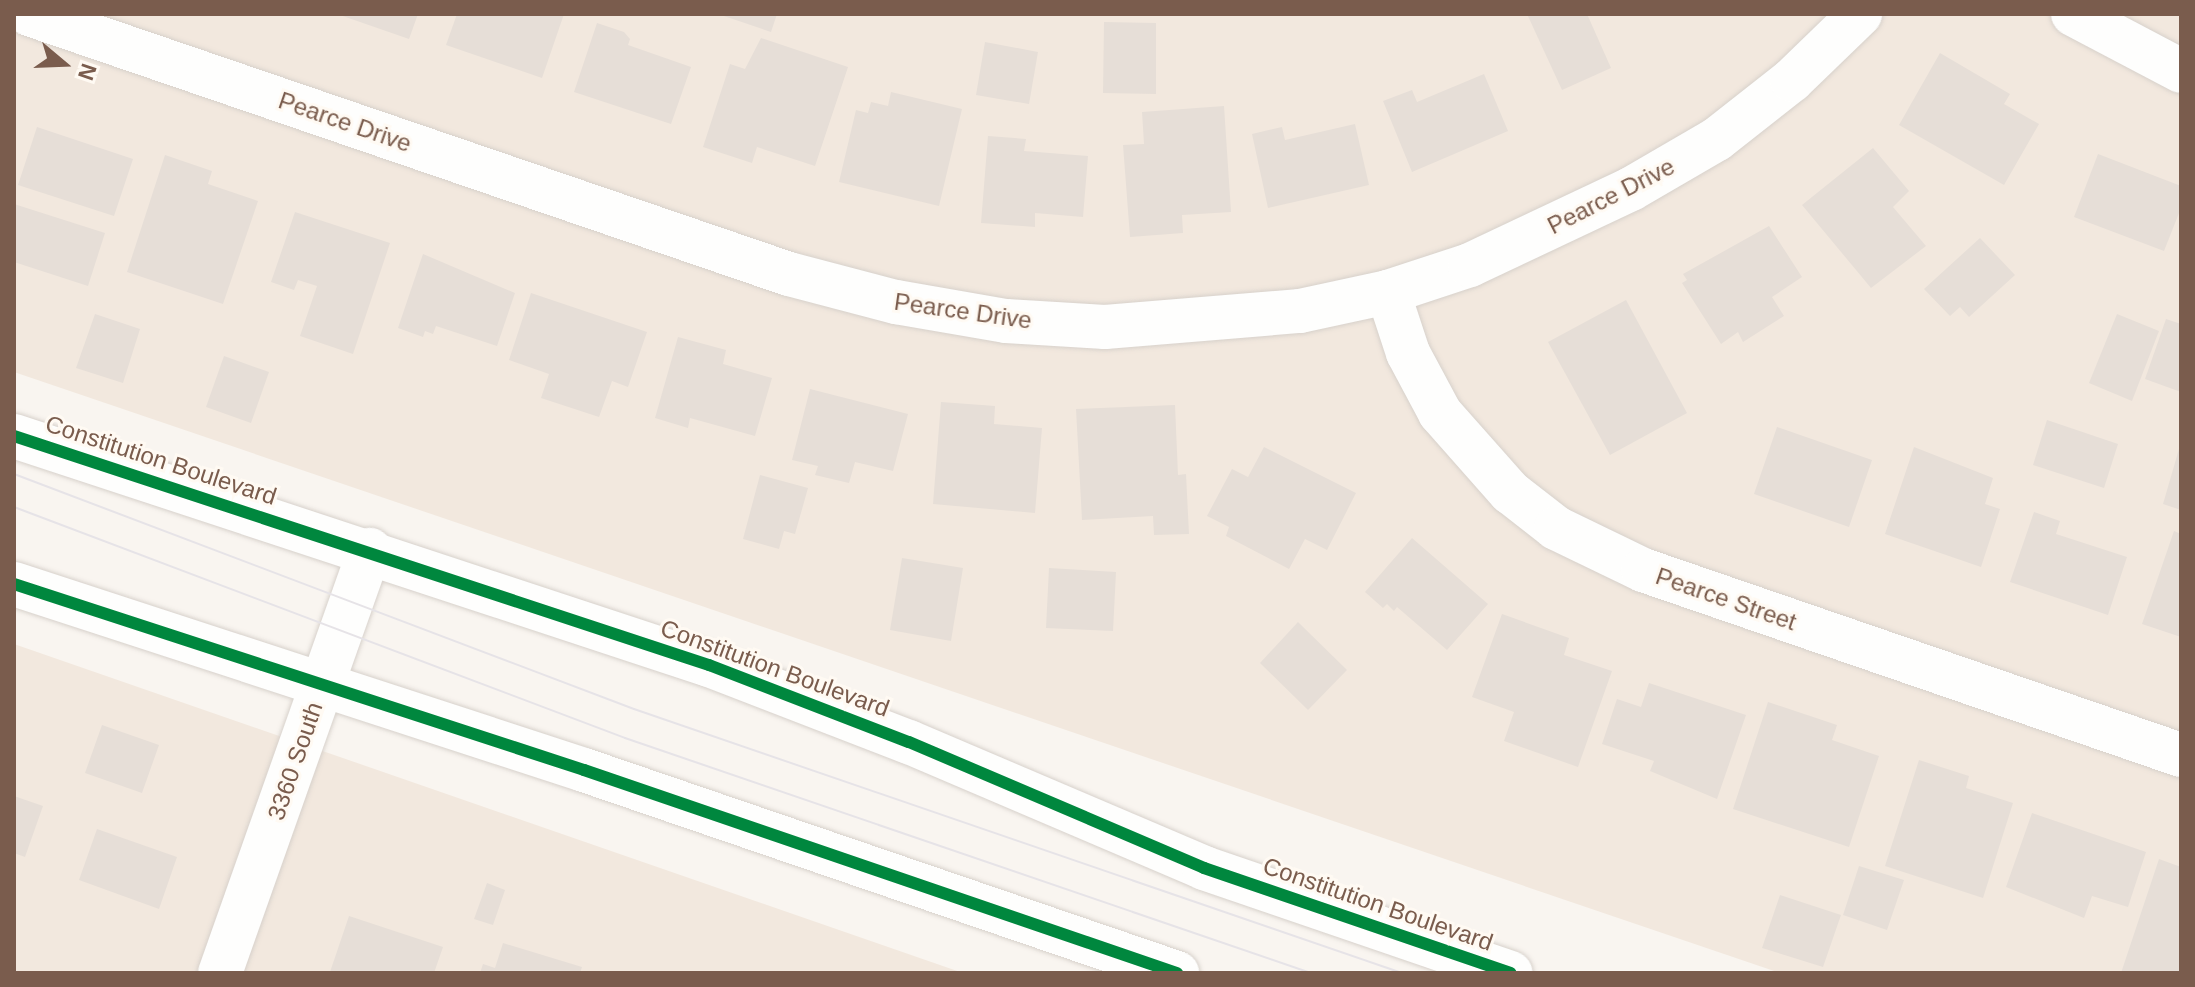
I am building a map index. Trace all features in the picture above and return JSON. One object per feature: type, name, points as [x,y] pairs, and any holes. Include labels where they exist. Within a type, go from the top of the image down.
[{"type":"street","name":"Pearce Drive","points":[[29,14],[789,274],[896,302],[1006,321],[1105,327],[1300,311],[1388,292],[1470,265],[1717,139],[1792,80],[1860,14]]},
{"type":"street","points":[[2073,14],[2181,71]]},
{"type":"street","name":"Pearce Street","points":[[1388,292],[1408,353],[1440,413],[1510,492],[1556,528],[1643,570],[2181,755]]},
{"type":"street","name":"Constitution Boulevard","points":[[14,436],[370,550],[735,675],[1204,868],[1510,973]]},
{"type":"street","name":"3360 South","points":[[220,973],[370,550]]},
{"type":"street","points":[[14,584],[1177,973]]},
{"type":"shaded area","points":[[14,14],[2181,14],[2181,973],[1780,973],[14,372]]},
{"type":"shaded area","points":[[14,644],[963,973],[14,973]]},
{"type":"building","points":[[337,14],[418,14],[409,39]]},
{"type":"building","points":[[457,14],[564,14],[542,78],[446,45]]},
{"type":"building","points":[[718,14],[777,14],[771,32]]},
{"type":"building","points":[[1527,14],[1587,14],[1611,68],[1562,90]]},
{"type":"building","points":[[1104,22],[1156,23],[1156,94],[1103,93]]},
{"type":"building","points":[[597,23],[624,32],[630,39],[628,45],[691,67],[671,124],[574,92]]},
{"type":"building","points":[[761,38],[848,67],[815,166],[757,147],[752,163],[703,147],[730,64],[745,69]]},
{"type":"building","points":[[985,42],[1038,52],[1029,104],[976,95]]},
{"type":"building","points":[[1940,53],[2010,94],[2004,104],[2039,124],[2004,185],[1899,125]]},
{"type":"building","points":[[1484,74],[1508,131],[1412,172],[1383,101],[1412,90],[1417,102]]},
{"type":"building","points":[[891,92],[962,109],[939,206],[839,182],[856,110],[868,113],[871,102],[888,106]]},
{"type":"building","points":[[1224,106],[1231,212],[1182,215],[1183,233],[1130,237],[1123,145],[1144,144],[1142,112]]},
{"type":"building","points":[[1355,124],[1369,185],[1268,208],[1252,134],[1282,127],[1285,140]]},
{"type":"building","points":[[37,127],[133,159],[114,216],[18,185]]},
{"type":"building","points":[[988,136],[1026,139],[1024,151],[1088,156],[1083,217],[1035,213],[1035,227],[981,223]]},
{"type":"building","points":[[1873,148],[1909,191],[1893,207],[1926,246],[1871,288],[1802,205]]},
{"type":"building","points":[[2098,154],[2181,186],[2181,208],[2164,251],[2074,217]]},
{"type":"building","points":[[165,155],[212,171],[208,184],[258,201],[223,304],[127,272]]},
{"type":"building","points":[[14,204],[105,233],[88,286],[14,262]]},
{"type":"building","points":[[295,212],[390,243],[353,354],[300,336],[317,286],[298,280],[294,290],[271,282]]},
{"type":"building","points":[[1769,226],[1802,277],[1772,297],[1784,316],[1743,342],[1738,332],[1721,344],[1682,283],[1687,280],[1683,274]]},
{"type":"building","points":[[1980,238],[2015,275],[1969,317],[1960,307],[1950,316],[1924,289]]},
{"type":"building","points":[[423,254],[515,293],[497,346],[436,326],[433,334],[425,331],[423,337],[398,328]]},
{"type":"building","points":[[531,293],[647,332],[628,387],[612,381],[599,417],[541,398],[549,374],[509,360]]},
{"type":"building","points":[[1626,300],[1687,413],[1610,455],[1548,342]]},
{"type":"building","points":[[95,314],[140,329],[123,383],[76,368]]},
{"type":"building","points":[[2117,314],[2159,331],[2132,401],[2089,383]]},
{"type":"building","points":[[2166,319],[2181,324],[2181,392],[2145,379]]},
{"type":"building","points":[[678,337],[726,350],[723,364],[772,378],[755,436],[690,418],[688,428],[655,418]]},
{"type":"building","points":[[224,356],[269,372],[251,423],[206,407]]},
{"type":"building","points":[[810,389],[908,414],[893,471],[855,462],[849,483],[815,475],[818,466],[792,460]]},
{"type":"building","points":[[941,402],[995,406],[994,424],[1042,428],[1035,513],[933,504]]},
{"type":"building","points":[[1175,405],[1178,475],[1186,474],[1189,534],[1154,535],[1153,516],[1082,520],[1076,409]]},
{"type":"building","points":[[2047,420],[2118,444],[2104,488],[2033,465]]},
{"type":"building","points":[[1777,427],[1872,460],[1849,527],[1754,494]]},
{"type":"building","points":[[2181,442],[2181,510],[2163,504]]},
{"type":"building","points":[[1264,447],[1356,493],[1327,550],[1305,539],[1289,569],[1226,536],[1229,527],[1207,516],[1232,469],[1248,477]]},
{"type":"building","points":[[1914,447],[1993,478],[1985,504],[2000,509],[1981,567],[1885,534]]},
{"type":"building","points":[[760,475],[808,488],[795,534],[784,531],[779,549],[743,539]]},
{"type":"building","points":[[2034,512],[2060,521],[2056,534],[2127,557],[2108,615],[2010,582]]},
{"type":"building","points":[[2174,531],[2181,534],[2181,637],[2142,624]]},
{"type":"building","points":[[1412,538],[1488,604],[1447,650],[1397,607],[1394,611],[1387,604],[1383,608],[1365,592]]},
{"type":"building","points":[[902,558],[963,568],[951,641],[890,630]]},
{"type":"building","points":[[1049,568],[1116,572],[1113,631],[1046,628]]},
{"type":"building","points":[[1502,614],[1569,638],[1564,655],[1612,671],[1578,767],[1504,741],[1514,712],[1472,697]]},
{"type":"building","points":[[1298,622],[1347,670],[1308,710],[1260,663]]},
{"type":"building","points":[[1649,683],[1746,715],[1717,799],[1650,771],[1654,761],[1602,744],[1617,699],[1641,707]]},
{"type":"building","points":[[1768,702],[1837,725],[1832,740],[1879,756],[1849,847],[1733,809]]},
{"type":"building","points":[[102,725],[159,745],[142,793],[85,773]]},
{"type":"building","points":[[1919,760],[1969,776],[1966,788],[2013,803],[1983,898],[1885,866]]},
{"type":"building","points":[[14,796],[43,806],[25,857],[14,853]]},
{"type":"building","points":[[2032,813],[2146,852],[2128,907],[2092,896],[2084,918],[2006,887]]},
{"type":"building","points":[[97,829],[177,857],[159,909],[79,880]]},
{"type":"building","points":[[2159,859],[2181,867],[2181,973],[2121,973]]},
{"type":"building","points":[[1859,866],[1904,880],[1887,930],[1843,915]]},
{"type":"building","points":[[487,883],[505,890],[493,925],[474,919]]},
{"type":"building","points":[[1780,895],[1841,915],[1823,967],[1762,948]]},
{"type":"building","points":[[349,916],[443,947],[434,973],[330,972]]},
{"type":"building","points":[[503,943],[582,967],[580,973],[480,973],[483,964],[495,968]]},
{"type":"tram line","points":[[14,474],[634,709],[1402,973]]},
{"type":"tram line","points":[[14,507],[625,738],[1311,973]]},
{"type":"cycle path","points":[[14,436],[709,665],[909,742],[1204,868],[1510,973]]},
{"type":"cycle path","points":[[14,584],[584,770],[1177,973]]}]
